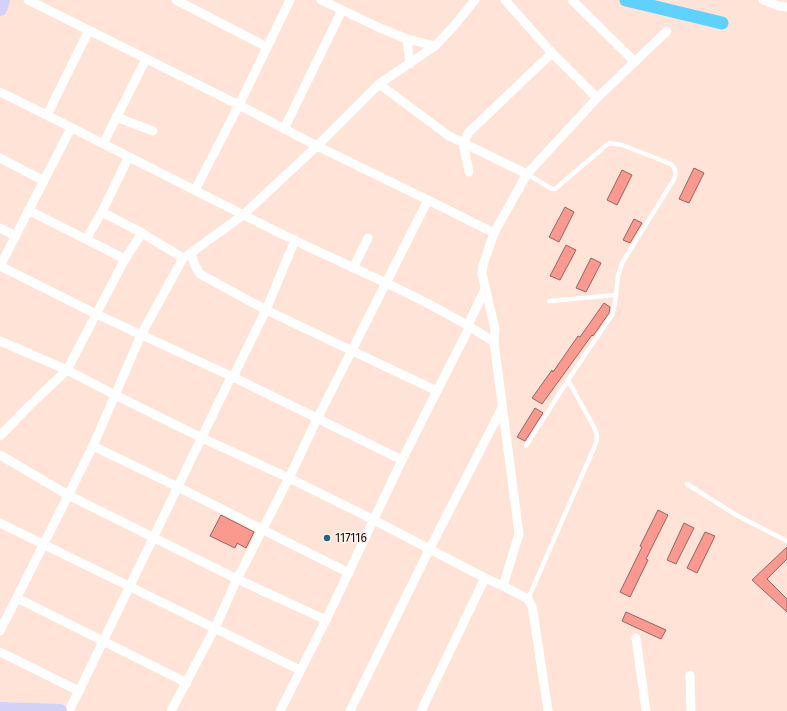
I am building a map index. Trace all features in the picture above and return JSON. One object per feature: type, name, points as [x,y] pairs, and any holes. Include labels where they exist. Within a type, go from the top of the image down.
[{"type":"main road","points":[[0,9],[3,0]]},
{"type":"main road","points":[[0,709],[60,711]]},
{"type":"street","points":[[28,0],[316,146],[428,200],[494,234]]},
{"type":"street","points":[[176,0],[267,47]]},
{"type":"street","points":[[196,190],[239,106],[290,0]]},
{"type":"street","points":[[321,0],[407,39],[435,46]]},
{"type":"street","points":[[0,631],[92,446],[141,335],[183,258],[243,215],[379,84],[435,46],[475,0]]},
{"type":"street","points":[[505,0],[552,53],[597,98]]},
{"type":"street","points":[[572,0],[635,62]]},
{"type":"street","points":[[763,0],[779,6],[787,7]]},
{"type":"street","points":[[284,129],[342,10]]},
{"type":"street","points":[[47,116],[89,30]]},
{"type":"street","points":[[503,586],[519,534],[494,342],[495,329],[482,274],[483,265],[494,234],[527,174],[597,98],[667,31]]},
{"type":"street","points":[[407,39],[410,64]]},
{"type":"street","points":[[469,172],[463,143],[465,138],[552,53]]},
{"type":"street","points":[[103,144],[146,59]]},
{"type":"street","points":[[379,84],[449,136],[527,174]]},
{"type":"street","points":[[0,92],[243,215],[353,268],[387,282],[469,326],[494,342]]},
{"type":"street","points":[[116,117],[153,130]]},
{"type":"street","points":[[71,128],[0,266],[96,314],[233,377],[402,460]]},
{"type":"street","points":[[0,158],[44,181]]},
{"type":"street","points":[[86,239],[102,212],[128,158]]},
{"type":"street","points":[[171,711],[215,628],[237,579],[428,200]]},
{"type":"street","points":[[28,210],[126,258]]},
{"type":"street","points":[[102,212],[142,233],[183,258]]},
{"type":"street","points":[[0,228],[15,236]]},
{"type":"street","points":[[0,436],[67,370],[126,258],[142,233]]},
{"type":"street","points":[[353,268],[368,238]]},
{"type":"street","points":[[69,711],[229,381],[233,377],[266,310],[294,240]]},
{"type":"street","points":[[192,253],[195,266],[200,274],[266,310],[437,391]]},
{"type":"street","points":[[280,711],[469,326],[485,289]]},
{"type":"street","points":[[0,341],[67,370],[202,438],[289,478],[430,548],[485,578],[528,599],[532,607],[534,618],[548,711]]},
{"type":"street","points":[[350,711],[430,548],[502,408]]},
{"type":"street","points":[[92,446],[263,529],[349,573]]},
{"type":"street","points":[[0,455],[68,495],[237,579],[326,620]]},
{"type":"street","points":[[0,523],[300,670]]},
{"type":"street","points":[[421,711],[485,578]]},
{"type":"street","points":[[17,598],[187,683]]},
{"type":"street","points":[[636,638],[646,711]]},
{"type":"street","points":[[0,652],[79,691]]},
{"type":"street","points":[[690,675],[691,711]]},
{"type":"lane","points":[[526,446],[568,380],[609,320],[614,310],[618,276],[622,263],[672,184],[676,172],[672,164],[622,145],[609,143],[555,190],[527,174]]},
{"type":"lane","points":[[549,301],[616,295]]},
{"type":"lane","points":[[528,599],[597,437],[595,429],[568,380]]},
{"type":"lane","points":[[687,484],[736,516],[787,541]]},
{"type":"building","points":[[694,168],[704,173],[689,203],[679,199]]},
{"type":"building","points":[[622,170],[632,175],[617,205],[607,200]]},
{"type":"building","points":[[565,207],[574,212],[559,242],[549,237]]},
{"type":"building","points":[[634,219],[642,223],[630,243],[623,240]]},
{"type":"building","points":[[566,245],[576,250],[560,280],[550,276]]},
{"type":"building","points":[[591,258],[601,263],[586,292],[576,288]]},
{"type":"building","points":[[604,303],[610,307],[609,313],[542,404],[532,398],[552,370],[553,372],[578,336],[580,337]]},
{"type":"building","points":[[535,408],[543,413],[525,441],[517,437]]},
{"type":"building","points":[[658,510],[668,515],[646,559],[648,560],[630,597],[620,592]]},
{"type":"building","points":[[221,515],[254,532],[246,548],[237,543],[235,548],[210,536]]},
{"type":"building","points":[[684,523],[694,528],[676,564],[667,560]]},
{"type":"building","points":[[705,532],[715,536],[697,573],[687,568]]},
{"type":"building","points":[[787,547],[787,559],[767,579],[787,599],[787,612],[752,580]]},
{"type":"building","points":[[626,612],[666,630],[661,639],[622,621]]},
{"type":"waterway","points":[[626,0],[722,23]]},
{"type":"place","name":"117116","points":[[327,538]]}]
